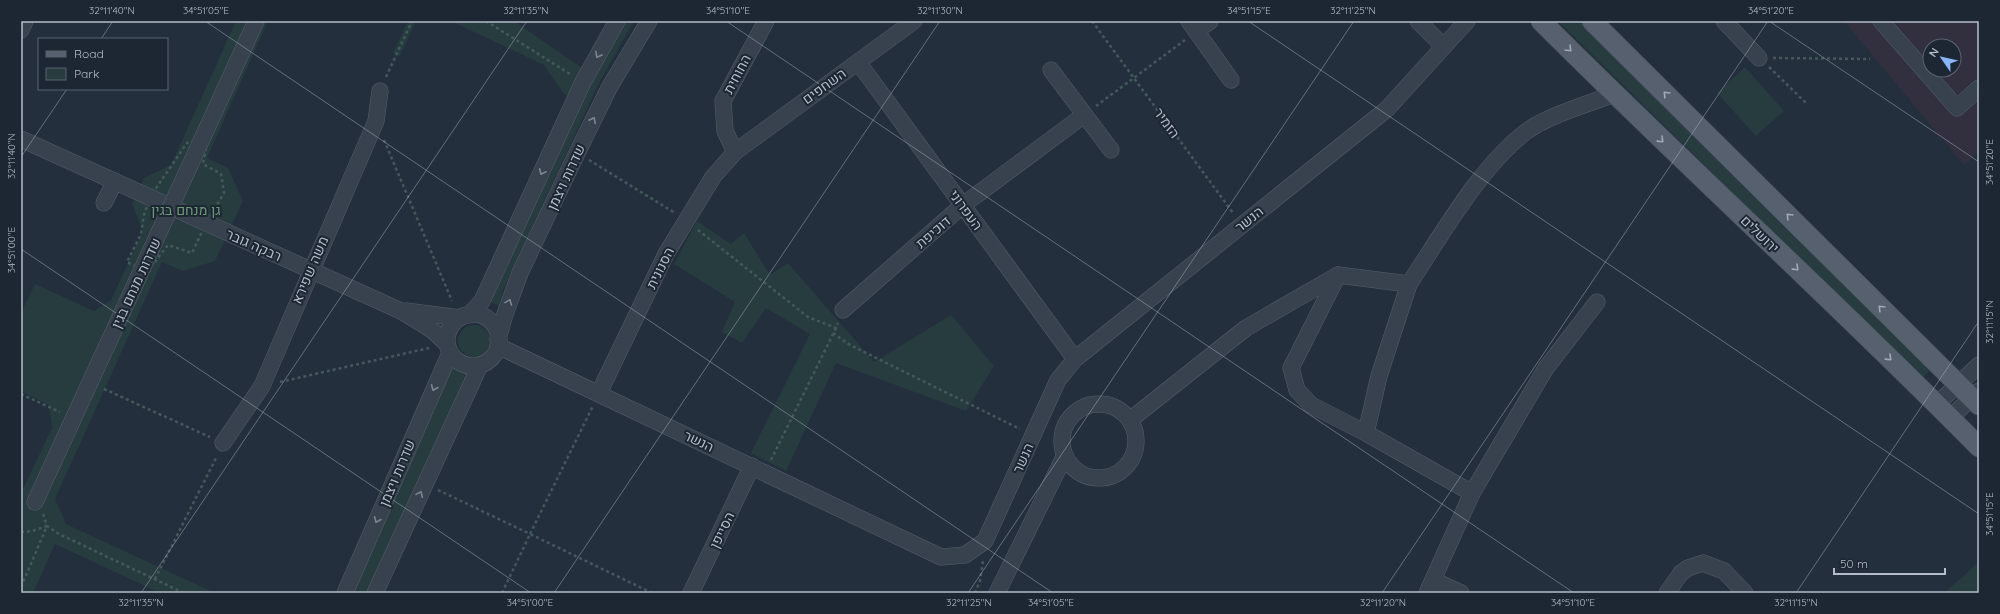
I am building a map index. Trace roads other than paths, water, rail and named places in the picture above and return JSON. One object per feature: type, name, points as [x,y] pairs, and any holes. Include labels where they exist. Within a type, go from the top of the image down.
[{"type":"main road","name":"ירושלים","points":[[1541,21],[1614,94],[1937,404],[1979,447]]},
{"type":"main road","points":[[1592,21],[1972,394]]},
{"type":"street","points":[[21,30],[25,21]]},
{"type":"street","name":"שדרות מנחם בגין","points":[[35,502],[256,21]]},
{"type":"street","name":"שדרות ויצמן","points":[[464,316],[482,301],[583,82],[617,21]]},
{"type":"street","name":"שדרות ויצמן","points":[[498,342],[505,314],[520,273],[609,88],[648,21]]},
{"type":"street","name":"החוחית","points":[[735,152],[725,131],[723,101],[766,21]]},
{"type":"street","name":"השחפים","points":[[735,152],[914,21]]},
{"type":"street","points":[[1210,21],[1193,26],[1231,80]]},
{"type":"street","points":[[1418,21],[1443,46]]},
{"type":"street","name":"הנשר","points":[[498,342],[600,393],[941,557],[965,555],[985,541],[1058,380],[1075,359],[1387,109],[1467,21]]},
{"type":"street","points":[[1724,21],[1759,58]]},
{"type":"street","points":[[1881,21],[1957,108],[1979,88]]},
{"type":"street","name":"העפרוני","points":[[858,62],[1075,359]]},
{"type":"street","points":[[1051,70],[1111,150]]},
{"type":"street","name":"משה שפירא","points":[[223,443],[262,386],[310,270],[376,121],[380,91]]},
{"type":"street","points":[[1366,433],[1379,376],[1409,284],[1451,221],[1494,161],[1528,130],[1565,112],[1614,94]]},
{"type":"street","name":"דוכיפת","points":[[843,310],[963,205],[1084,115]]},
{"type":"street","name":"רבקה גובר","points":[[21,139],[400,311],[432,330],[448,348]]},
{"type":"street","name":"הסנונית","points":[[600,393],[666,254],[713,177],[735,152]]},
{"type":"street","points":[[104,203],[115,181]]},
{"type":"street","points":[[1130,420],[1246,328],[1338,275],[1409,284]]},
{"type":"street","points":[[1338,275],[1291,368],[1297,390],[1311,405],[1366,433],[1472,493]]},
{"type":"street","points":[[1461,593],[1430,587],[1472,493],[1546,368],[1597,302]]},
{"type":"street","name":"רבקה גובר","points":[[400,311],[464,316]]},
{"type":"street","points":[[464,316],[483,316],[494,326],[498,342],[494,354],[488,361],[480,365],[472,366],[455,360],[448,348],[447,335],[450,327],[464,316]]},
{"type":"street","name":"שדרות ויצמן","points":[[345,593],[448,348]]},
{"type":"street","name":"שדרות ויצמן","points":[[375,593],[480,365]]},
{"type":"street","points":[[1950,418],[1972,394],[1979,366]]},
{"type":"street","points":[[1937,404],[1972,394]]},
{"type":"street","points":[[1105,404],[1122,411],[1130,420],[1135,431],[1136,443],[1133,455],[1127,466],[1117,473],[1105,478],[1093,477],[1081,473],[1071,465],[1065,455],[1062,443],[1063,431],[1068,420],[1077,411],[1087,406],[1105,404]]},
{"type":"street","points":[[997,593],[1065,455]]},
{"type":"street","name":"הסייפן","points":[[691,593],[759,469]]},
{"type":"street","points":[[1667,593],[1681,573],[1688,568],[1703,564],[1724,571],[1745,593]]},
{"type":"park label","name":"גן מנחם בגין","points":[[186,210]]}]
